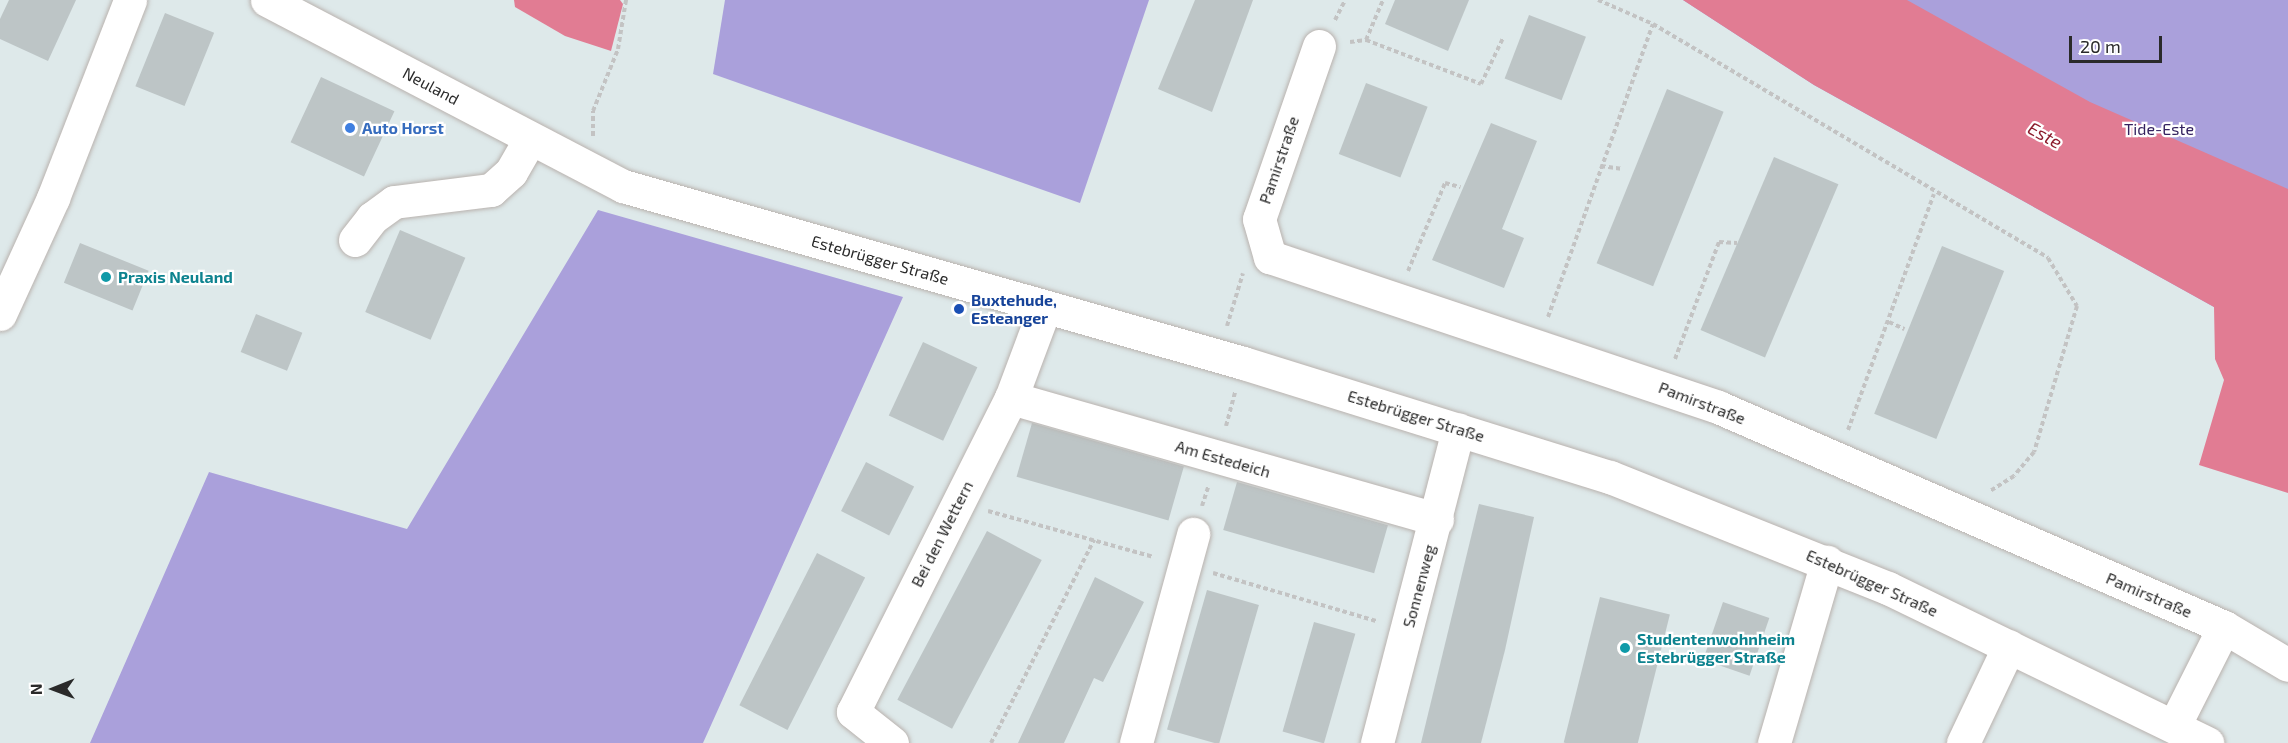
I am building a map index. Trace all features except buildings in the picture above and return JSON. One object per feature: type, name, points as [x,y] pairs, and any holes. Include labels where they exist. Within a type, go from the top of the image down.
[{"type":"street","points":[[0,314],[53,198],[130,0]]},
{"type":"street","name":"Neuland","points":[[267,0],[594,173]]},
{"type":"street","name":"Pamirstraße","points":[[1319,46],[1259,219],[1270,257],[1396,300],[1538,343],[1664,388],[2224,627],[2288,665]]},
{"type":"street","points":[[355,240],[394,202],[490,190],[511,172],[530,139]]},
{"type":"street","name":"Estebrügger Straße","points":[[594,173],[705,211],[1045,307],[1458,429],[1610,477],[1827,562],[2008,646],[2207,743]]},
{"type":"street","name":"Bei den Wettern","points":[[892,743],[853,712],[1011,398],[1045,307]]},
{"type":"street","name":"Am Estedeich","points":[[1011,398],[1437,519]]},
{"type":"street","name":"Sonnenweg","points":[[1377,743],[1437,519],[1458,429]]},
{"type":"street","points":[[1136,743],[1193,534]]},
{"type":"street","points":[[1776,742],[1827,562]]},
{"type":"street","points":[[2174,726],[2224,627]]},
{"type":"street","points":[[1963,743],[2008,646]]},
{"type":"path","points":[[594,173],[593,111],[618,49],[626,0]]},
{"type":"path","points":[[1366,40],[1383,0]]},
{"type":"path","points":[[1598,0],[1653,24],[1934,194],[2048,258],[2077,306],[2034,452],[2014,476],[1991,488],[1980,522]]},
{"type":"path","points":[[1538,343],[1653,24]]},
{"type":"path","points":[[1319,46],[1366,40],[1481,84],[1503,38]]},
{"type":"path","points":[[1601,166],[1623,169]]},
{"type":"path","points":[[1396,300],[1445,183],[1460,187]]},
{"type":"path","points":[[1837,460],[1934,194]]},
{"type":"path","points":[[1664,388],[1719,242],[1737,243]]},
{"type":"path","points":[[1889,322],[1904,329]]},
{"type":"path","points":[[991,743],[1094,540]]},
{"type":"green space","points":[[725,0],[1149,0],[1080,203],[713,74]]},
{"type":"green space","name":"Tide-Este","points":[[1683,0],[2288,0],[2288,334],[2214,307],[1814,85]]},
{"type":"green space","points":[[598,210],[903,297],[703,743],[90,743],[209,472],[407,529]]},
{"type":"water","points":[[514,0],[620,0],[623,4],[611,51],[565,36],[515,7]]},
{"type":"water","name":"Tide-Este","points":[[1683,0],[1907,0],[2090,102],[2288,189],[2288,493],[2199,465],[2224,380],[2215,359],[2214,307],[1814,85]]},
{"type":"place","name":"Auto Horst","points":[[350,128]]},
{"type":"place","name":"Praxis Neuland","points":[[106,277]]},
{"type":"place","name":"Buxtehude, Esteanger","points":[[959,309]]},
{"type":"place","name":"Studentenwohnheim Estebrügger Straße","points":[[1625,648]]},
{"type":"water label","name":"Este","points":[[2045,135]]}]
